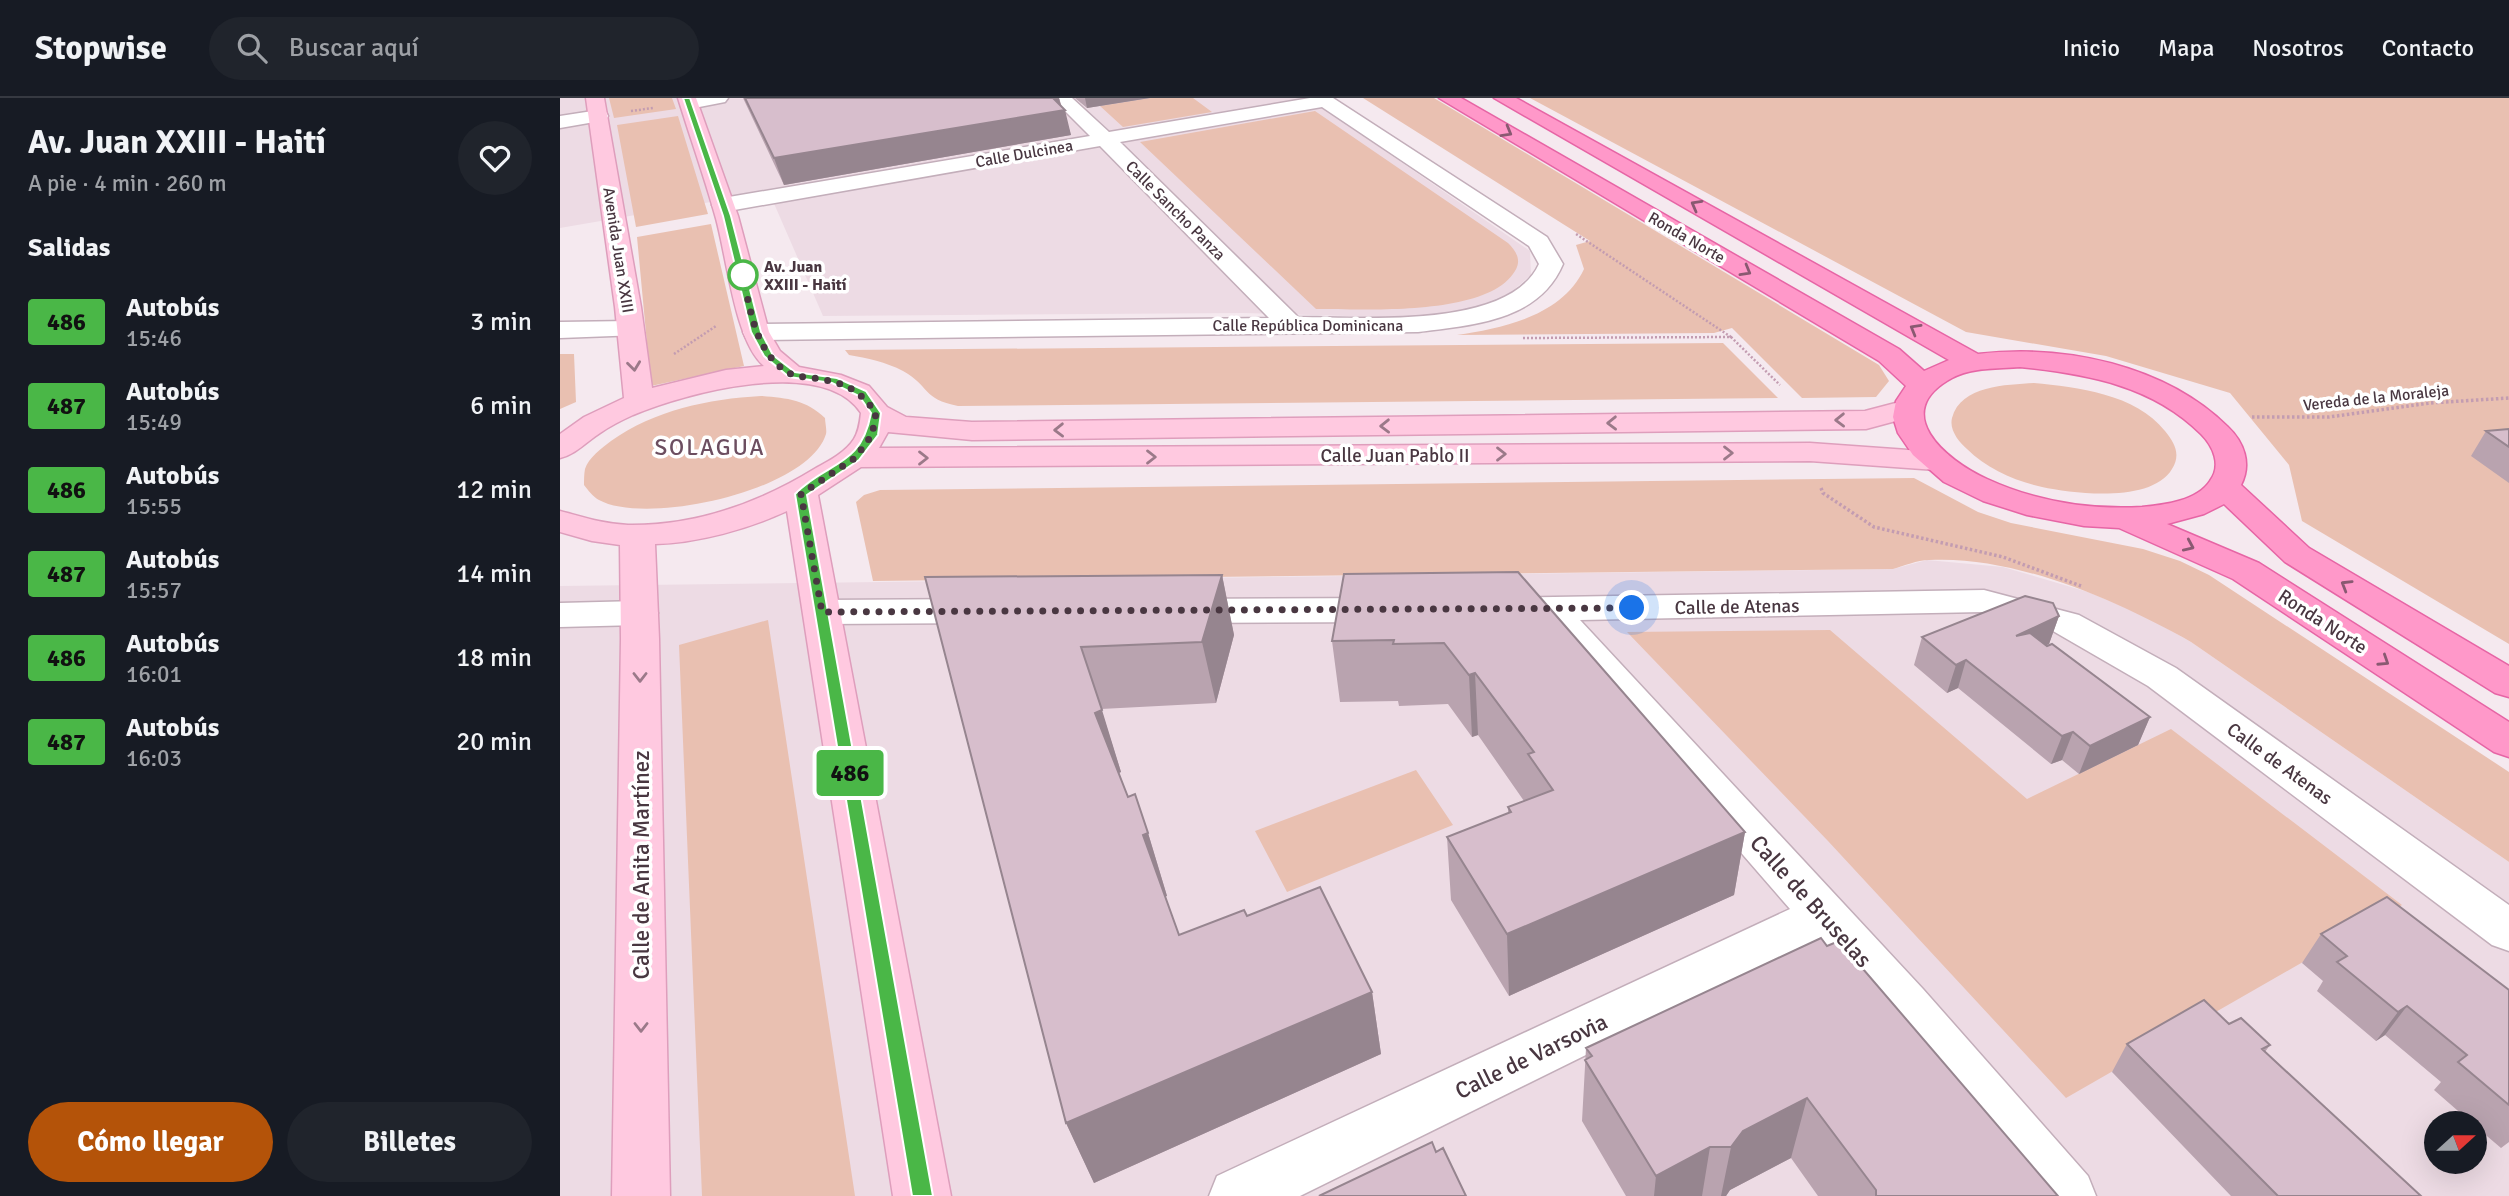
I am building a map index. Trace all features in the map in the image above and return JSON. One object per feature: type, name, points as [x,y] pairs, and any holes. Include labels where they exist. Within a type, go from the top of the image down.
[{"type":"main road","name":"Ronda Norte","points":[[1448,98],[1889,355],[1914,397],[1912,435],[1936,461],[1972,484],[2019,503],[2073,515],[2126,518],[2170,514],[2203,502],[2224,486]]},
{"type":"main road","name":"Ronda Norte","points":[[1503,98],[1974,363]]},
{"type":"main road","points":[[688,100],[723,205],[754,323],[769,356],[792,375]]},
{"type":"main road","name":"Avenida Juan XXIII","points":[[597,107],[639,403]]},
{"type":"main road","points":[[1914,397],[1944,371],[1974,363],[2032,360],[2070,363],[2120,375],[2167,393],[2204,417],[2227,444],[2232,466],[2224,486],[2297,555],[2509,684]]},
{"type":"main road","points":[[560,449],[595,423],[639,403],[691,387],[731,379],[792,375],[834,380],[862,394],[876,413],[872,435],[855,458],[801,494],[749,515],[693,529],[637,535],[582,531],[560,521]]},
{"type":"main road","name":"Calle Juan Pablo II","points":[[876,413],[899,426],[972,431],[1866,420],[1914,397]]},
{"type":"main road","points":[[560,428],[595,423]]},
{"type":"main road","name":"Calle Juan Pablo II","points":[[855,458],[1810,452],[1936,461]]},
{"type":"main road","points":[[801,494],[922,1196]]},
{"type":"main road","name":"Ronda Norte","points":[[2126,518],[2246,571],[2509,742]]},
{"type":"main road","name":"Calle de Anita Martínez","points":[[637,535],[641,1196]]},
{"type":"street","points":[[688,100],[719,98]]},
{"type":"street","name":"Calle Sancho Panza","points":[[1061,98],[1290,324]]},
{"type":"street","name":"Calle Dulcinea","points":[[723,205],[1323,99]]},
{"type":"street","name":"Calle República Dominicana","points":[[754,323],[1418,324],[1483,314],[1513,304],[1534,291],[1548,277],[1551,264],[1539,242],[1323,99]]},
{"type":"street","points":[[560,122],[597,107]]},
{"type":"street","points":[[560,330],[630,329]]},
{"type":"street","name":"Calle de Atenas","points":[[1466,610],[1984,601],[2066,623],[2162,677],[2509,931]]},
{"type":"street","points":[[1144,611],[1424,610]]},
{"type":"street","name":"Calle de Bruselas","points":[[1550,610],[1905,1005],[2067,1196]]},
{"type":"street","points":[[822,612],[1018,611]]},
{"type":"street","points":[[560,615],[639,613]]},
{"type":"street","name":"Calle de Varsovia","points":[[1238,1196],[1823,916]]},
{"type":"path","points":[[597,107],[688,100]]},
{"type":"path","points":[[634,363],[673,355],[729,317],[754,323]]},
{"type":"path","name":"Vereda de la Moraleja","points":[[2204,417],[2329,417],[2430,402],[2509,398]]},
{"type":"shaded area","points":[[560,98],[1308,98],[1530,251],[1531,275],[1510,293],[1471,309],[1414,318],[1243,313],[823,316],[769,192],[560,228]]},
{"type":"shaded area","points":[[609,98],[672,98],[676,109],[614,118]]},
{"type":"shaded area","points":[[1150,98],[1193,98],[1212,112],[1123,127],[1100,106]]},
{"type":"shaded area","points":[[1363,98],[1434,98],[1879,365],[1889,381],[1876,397],[1802,398],[1732,328],[1714,333],[1457,335],[1512,323],[1546,309],[1574,285],[1584,269],[1576,245],[1590,241]]},
{"type":"shaded area","points":[[1530,98],[2509,98],[2509,644],[2302,521],[2289,465],[2230,393],[2106,356],[1966,332]]},
{"type":"shaded area","points":[[1315,111],[1508,243],[1517,256],[1515,271],[1501,286],[1453,303],[1392,309],[1316,309],[1140,142]]},
{"type":"shaded area","points":[[678,116],[708,214],[636,227],[617,125]]},
{"type":"shaded area","points":[[711,224],[744,366],[651,386],[637,237]]},
{"type":"shaded area","points":[[1723,343],[1778,398],[958,406],[938,400],[903,371],[849,355],[845,350]]},
{"type":"shaded area","points":[[560,354],[574,354],[576,402],[560,409]]},
{"type":"shaded area","points":[[2034,383],[2087,390],[2138,408],[2153,418],[2172,440],[2176,449],[2175,464],[2162,480],[2148,487],[2131,491],[2092,493],[2056,490],[2032,484],[2012,478],[1983,463],[1964,446],[1953,431],[1952,418],[1957,407],[1965,399],[1986,389]]},
{"type":"shaded area","points":[[761,396],[796,401],[811,407],[825,418],[826,434],[813,454],[790,472],[759,487],[724,498],[687,506],[652,509],[622,507],[599,500],[584,485],[585,469],[592,457],[628,430],[664,414],[702,403]]},
{"type":"shaded area","points":[[1914,478],[1978,512],[2011,523],[2143,549],[2180,561],[2209,575],[2509,772],[2509,862],[2191,642],[2099,597],[2030,573],[1996,565],[1962,560],[1929,560],[1893,569],[873,581],[856,502],[864,495],[880,490]]},
{"type":"shaded area","points":[[1927,560],[2003,567],[2088,592],[2141,614],[2191,642],[2509,862],[2509,1196],[560,1196],[560,586],[1893,569]]},
{"type":"shaded area","points":[[768,620],[855,1196],[702,1196],[679,645]]},
{"type":"shaded area","points":[[1830,630],[2027,799],[2171,729],[2402,905],[2066,1098],[1828,841],[1627,632]]},
{"type":"shaded area","points":[[1416,770],[1453,825],[1287,892],[1255,831]]},
{"type":"building","points":[[745,98],[1053,98],[1065,110],[774,158]]},
{"type":"building","points":[[2509,429],[2509,447],[2486,431]]},
{"type":"building","points":[[1518,572],[1745,832],[1507,934],[1447,837],[1511,812],[1508,807],[1553,790],[1528,754],[1534,752],[1475,673],[1469,675],[1444,643],[1393,644],[1394,640],[1332,641],[1344,574]]},
{"type":"building","points":[[1222,575],[1202,642],[1081,647],[1102,710],[1095,713],[1128,797],[1135,794],[1148,833],[1143,835],[1179,935],[1244,910],[1247,916],[1320,887],[1372,992],[1066,1123],[925,577]]},
{"type":"building","points":[[2025,596],[2053,603],[2059,616],[2016,636],[2030,633],[2047,646],[2052,644],[2150,717],[2090,746],[2073,732],[2062,736],[1966,660],[1956,665],[1922,637]]},
{"type":"building","points":[[2387,897],[2509,990],[2509,1105],[2458,1062],[2467,1055],[2407,1006],[2398,1012],[2337,962],[2347,956],[2321,934]]},
{"type":"building","points":[[1821,938],[1827,946],[1839,941],[2058,1196],[1876,1196],[1876,1190],[1807,1098],[1743,1131],[1731,1147],[1710,1147],[1656,1176],[1585,1060],[1592,1056],[1586,1048]]},
{"type":"building","points":[[2204,1000],[2229,1024],[2241,1018],[2270,1045],[2262,1049],[2421,1196],[2278,1196],[2127,1044]]},
{"type":"building","points":[[1432,1142],[1436,1152],[1443,1148],[1466,1196],[1319,1196]]},
{"type":"bus line","name":"486","points":[[687,98],[727,216],[756,332],[769,356],[792,375],[834,380],[862,394],[876,413],[872,435],[855,458],[801,494],[922,1196]]},
{"type":"place","name":"Av. Juan XXIII - Haití","points":[[743,275]]},
{"type":"district","name":"SOLAGUA","points":[[710,447]]},
{"type":"route","points":[[743,275],[756,332],[769,356],[792,375],[834,380],[862,394],[876,413],[872,435],[855,458],[801,494],[822,612],[1632,608]]}]
